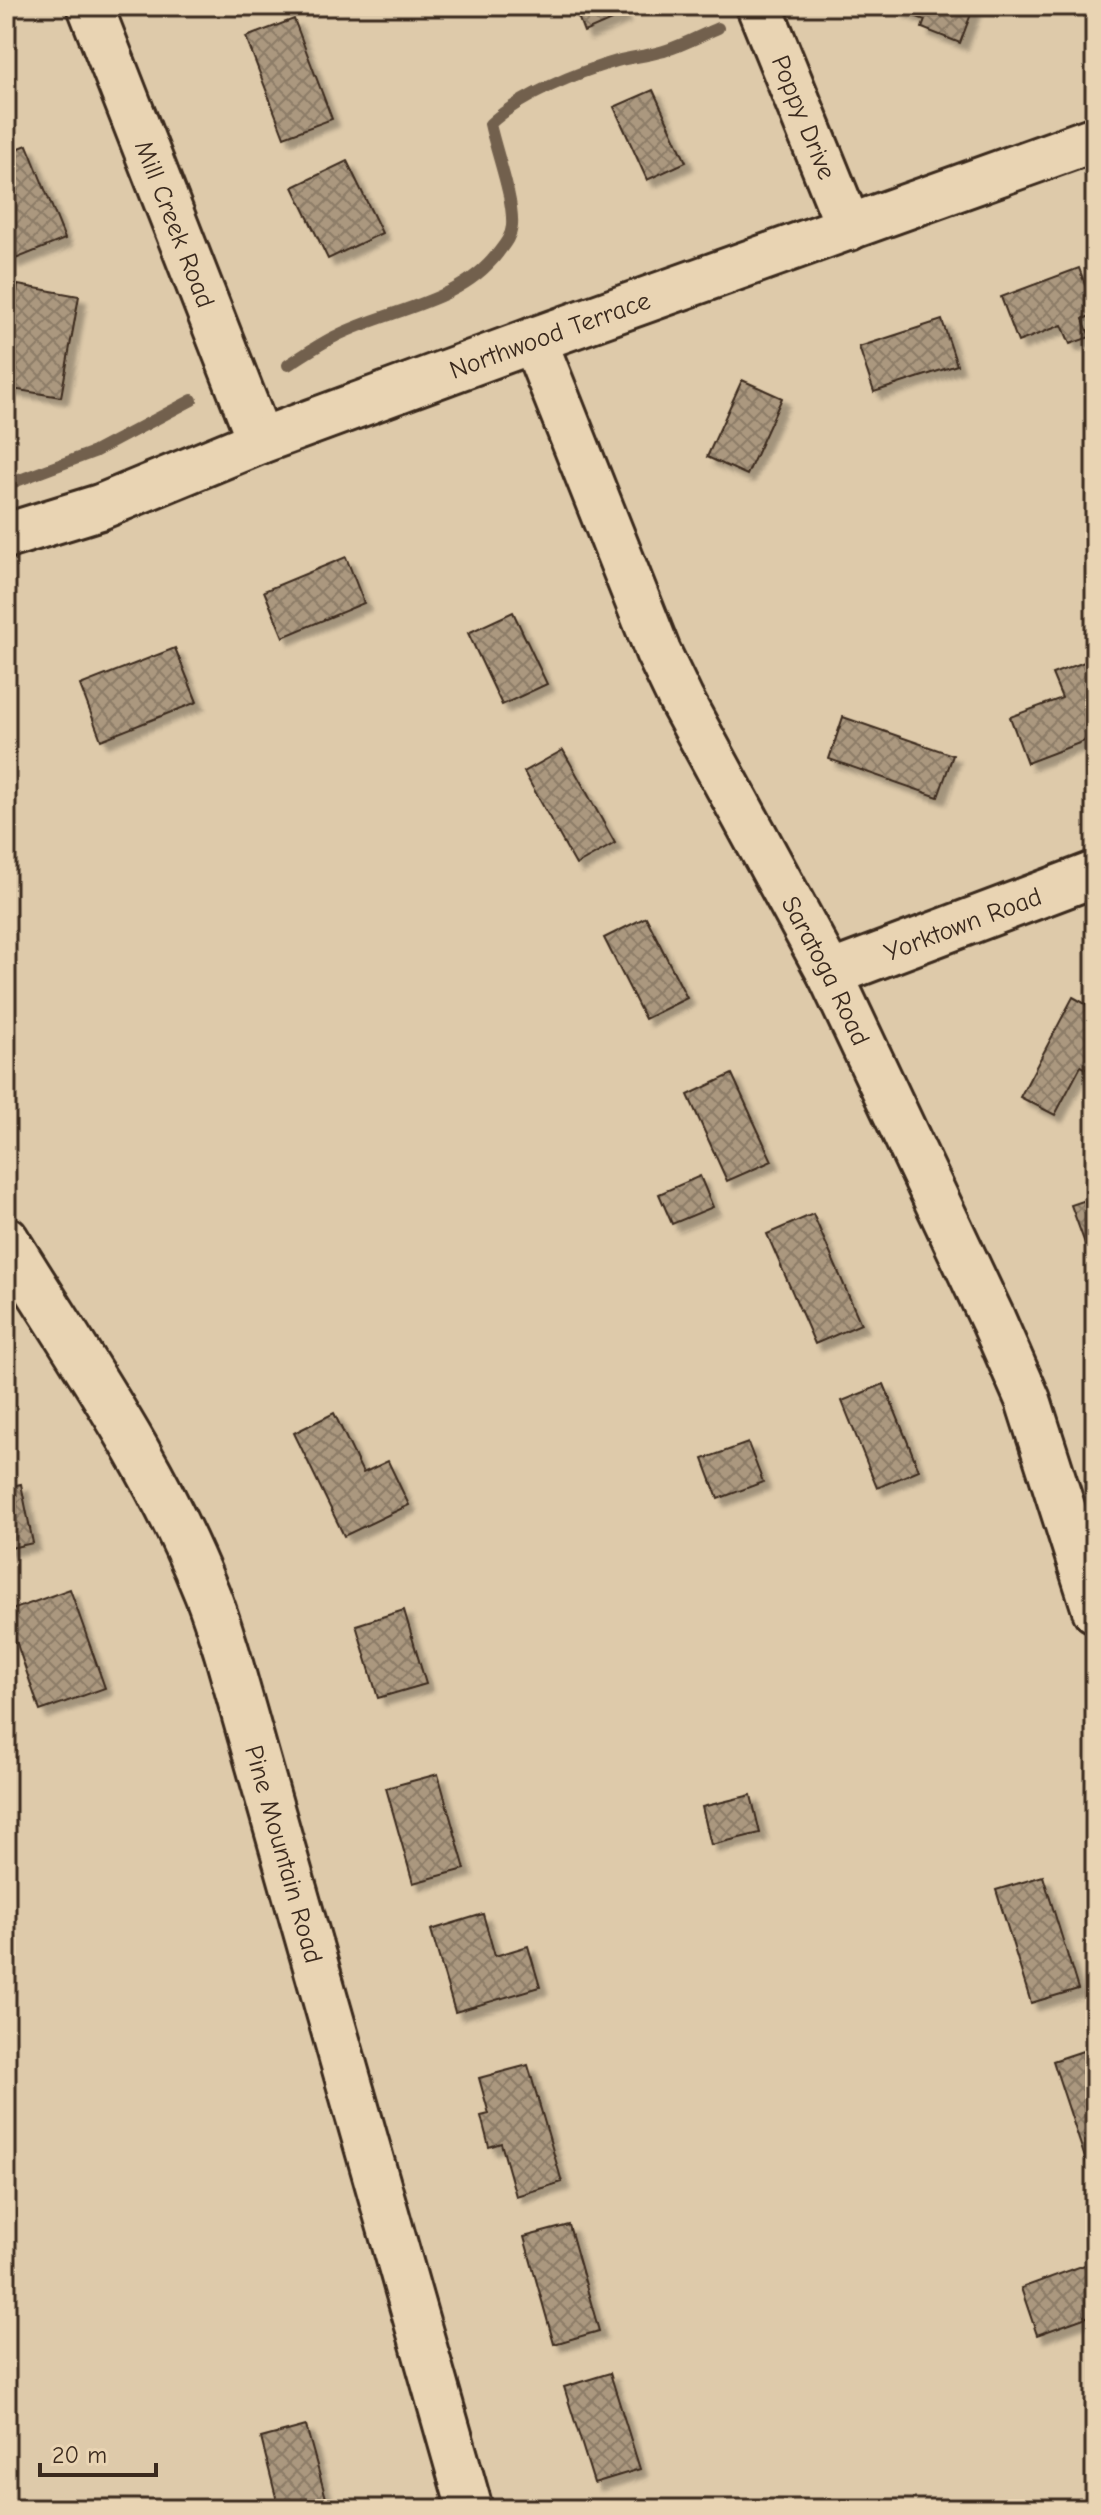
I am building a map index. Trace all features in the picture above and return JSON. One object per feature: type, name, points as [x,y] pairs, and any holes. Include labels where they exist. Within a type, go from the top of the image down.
[{"type":"street","name":"Mill Creek Road","points":[[90,6],[260,441]]},
{"type":"street","name":"Poppy Drive","points":[[759,6],[849,228]]},
{"type":"street","name":"Northwood Terrace","points":[[6,536],[100,507],[260,441],[1095,139]]},
{"type":"street","name":"Saratoga Road","points":[[534,340],[658,652],[830,974],[938,1200],[1028,1400],[1095,1610]]},
{"type":"street","name":"Yorktown Road","points":[[830,974],[1095,874]]},
{"type":"street","name":"Pine Mountain Road","points":[[6,1239],[20,1295],[118,1417],[158,1490],[205,1589],[227,1653],[470,2509]]},
{"type":"building","points":[[574,6],[619,6],[623,15],[584,32]]},
{"type":"building","points":[[897,6],[974,6],[960,43],[922,28],[925,20],[896,9]]},
{"type":"building","points":[[294,19],[332,119],[284,137],[246,37]]},
{"type":"building","points":[[653,90],[686,162],[647,180],[614,107]]},
{"type":"building","points":[[27,145],[65,239],[13,260],[6,244],[6,153]]},
{"type":"building","points":[[347,161],[382,233],[328,259],[293,187]]},
{"type":"building","points":[[1079,268],[1095,312],[1083,319],[1090,337],[1070,344],[1062,325],[1018,342],[1001,297]]},
{"type":"building","points":[[18,285],[79,296],[61,397],[6,388],[6,355]]},
{"type":"building","points":[[942,320],[957,365],[874,392],[859,347]]},
{"type":"building","points":[[742,380],[782,398],[747,475],[707,457]]},
{"type":"building","points":[[346,557],[364,603],[283,637],[264,591]]},
{"type":"building","points":[[513,612],[547,684],[502,705],[468,633]]},
{"type":"building","points":[[175,648],[197,702],[101,740],[80,685]]},
{"type":"building","points":[[1087,661],[1095,684],[1095,737],[1027,763],[1010,717],[1062,698],[1052,674]]},
{"type":"building","points":[[843,717],[953,755],[938,797],[829,759]]},
{"type":"building","points":[[563,750],[615,843],[576,865],[524,772]]},
{"type":"building","points":[[646,917],[687,998],[645,1019],[604,938]]},
{"type":"building","points":[[1073,997],[1095,1009],[1095,1074],[1081,1066],[1055,1115],[1020,1097]]},
{"type":"building","points":[[732,1074],[772,1161],[727,1181],[688,1095]]},
{"type":"building","points":[[700,1176],[713,1207],[672,1224],[659,1194]]},
{"type":"building","points":[[1095,1197],[1095,1271],[1071,1205]]},
{"type":"building","points":[[813,1214],[861,1324],[815,1344],[767,1234]]},
{"type":"building","points":[[884,1384],[919,1470],[877,1488],[842,1401]]},
{"type":"building","points":[[334,1413],[363,1473],[388,1461],[409,1505],[344,1536],[294,1433]]},
{"type":"building","points":[[748,1443],[763,1482],[718,1499],[703,1459]]},
{"type":"building","points":[[21,1484],[33,1543],[6,1549],[6,1487]]},
{"type":"building","points":[[70,1589],[105,1688],[40,1711],[6,1612]]},
{"type":"building","points":[[404,1610],[426,1684],[378,1698],[356,1625]]},
{"type":"building","points":[[438,1774],[465,1869],[413,1883],[386,1788]]},
{"type":"building","points":[[751,1795],[760,1833],[711,1845],[702,1807]]},
{"type":"building","points":[[1043,1876],[1078,1989],[1031,2003],[996,1890]]},
{"type":"building","points":[[483,1914],[495,1956],[528,1946],[540,1987],[455,2012],[431,1930]]},
{"type":"building","points":[[1095,2047],[1095,2165],[1088,2167],[1053,2061]]},
{"type":"building","points":[[528,2065],[562,2182],[516,2196],[501,2143],[489,2147],[481,2116],[489,2114],[479,2078]]},
{"type":"building","points":[[569,2225],[599,2331],[554,2344],[524,2237]]},
{"type":"building","points":[[1095,2236],[1095,2314],[1037,2335],[1021,2288],[1093,2262],[1085,2240]]},
{"type":"building","points":[[610,2373],[640,2469],[594,2483],[564,2387]]},
{"type":"building","points":[[306,2426],[326,2498],[279,2509],[261,2438]]},
{"type":"waterway","points":[[288,365],[336,336],[444,295],[464,284],[498,253],[509,237],[512,226],[508,189],[490,124],[502,114],[567,78],[617,61],[667,50],[718,28]]},
{"type":"waterway","points":[[6,485],[94,452],[192,400]]}]
